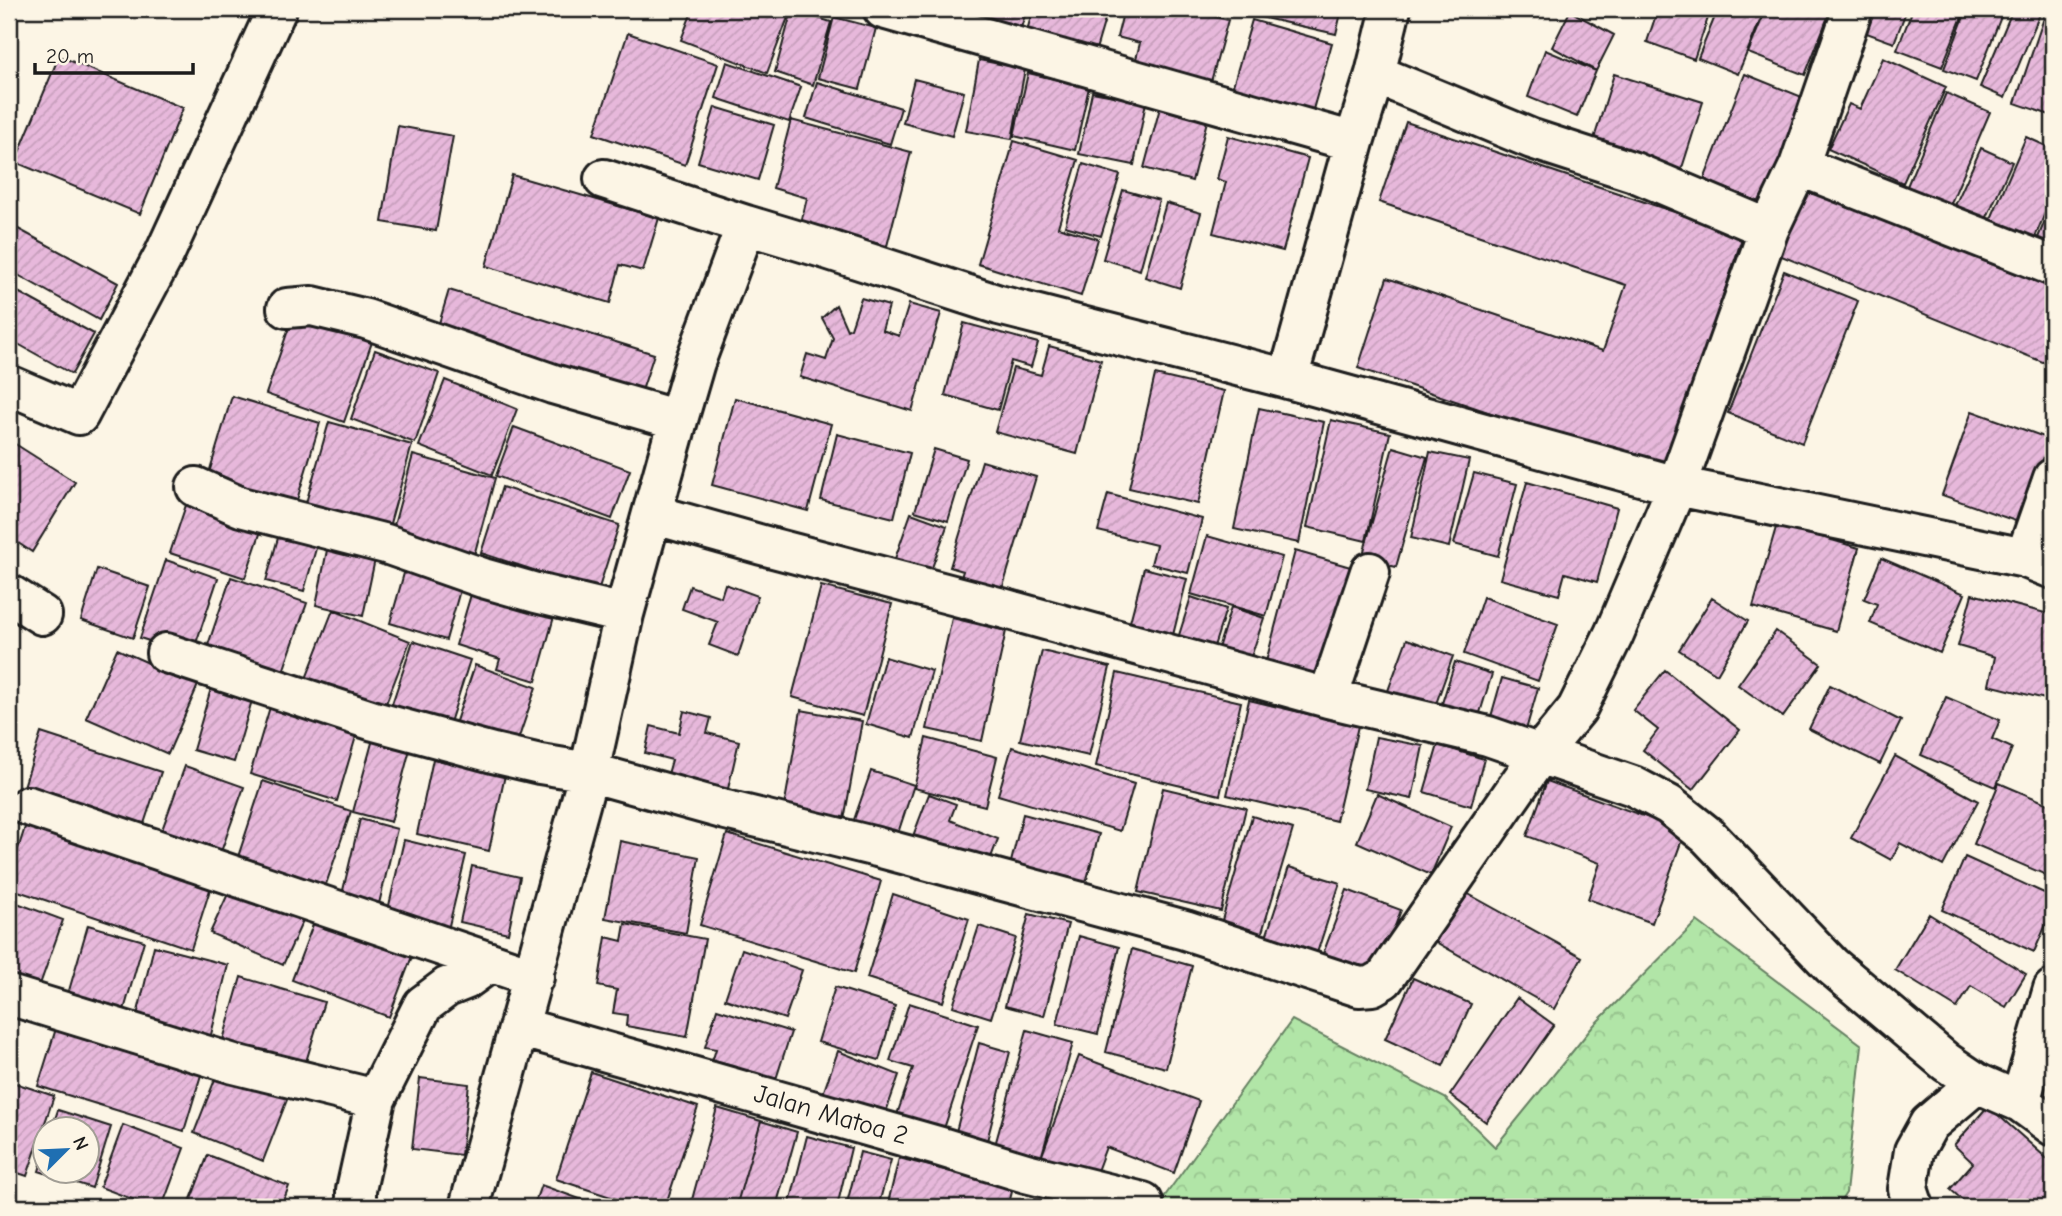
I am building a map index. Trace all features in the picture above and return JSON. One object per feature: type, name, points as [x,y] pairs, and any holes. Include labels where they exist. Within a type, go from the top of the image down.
[{"type":"street","points":[[9,385],[79,415],[164,253],[277,9]]},
{"type":"street","points":[[883,9],[1353,142]]},
{"type":"street","points":[[1288,379],[1391,9]]},
{"type":"street","points":[[166,653],[387,725],[493,753],[589,772],[726,810],[877,847],[1185,930],[1359,987],[1372,986],[1384,979],[1540,754],[1577,709],[1614,634],[1677,486],[1769,229],[1799,166],[1853,9]]},
{"type":"street","points":[[1375,74],[1532,139],[1634,172],[1769,229]]},
{"type":"street","points":[[1799,166],[2053,266]]},
{"type":"street","points":[[604,179],[999,305],[1288,379],[1677,486],[2039,563],[2053,478]]},
{"type":"street","points":[[469,1207],[589,772],[624,614],[678,420],[695,362],[746,225]]},
{"type":"street","points":[[287,308],[312,306],[366,319],[553,384],[678,420]]},
{"type":"street","points":[[196,487],[242,507],[386,544],[523,590],[624,614]]},
{"type":"street","points":[[652,514],[1328,698],[1488,736],[1633,786],[1670,805],[1708,836],[1832,966],[1946,1062],[1977,1083],[2020,1101],[2053,1126]]},
{"type":"street","points":[[1328,698],[1370,572]]},
{"type":"street","points":[[9,594],[42,615]]},
{"type":"street","points":[[28,806],[534,977]]},
{"type":"street","points":[[356,1207],[356,1190],[376,1099],[423,1005],[447,987],[467,979],[489,963]]},
{"type":"street","points":[[2020,1101],[2053,989]]},
{"type":"street","points":[[9,995],[234,1064],[376,1099]]},
{"type":"street","name":"Jalan Matoa 2","points":[[519,1027],[941,1146],[1026,1173],[1143,1202]]},
{"type":"street","points":[[1914,1207],[1908,1189],[1914,1151],[1929,1124],[1977,1083]]},
{"type":"green space","points":[[1697,921],[1862,1045],[1846,1193],[1837,1207],[1157,1207],[1292,1020],[1445,1098],[1495,1147],[1594,1025]]},
{"type":"building","points":[[693,9],[782,9],[790,12],[767,73],[681,40]]},
{"type":"building","points":[[984,9],[1027,9],[1018,37],[980,24]]},
{"type":"building","points":[[1033,9],[1108,9],[1092,63],[1024,42]]},
{"type":"building","points":[[1124,9],[1185,9],[1228,20],[1207,96],[1132,75],[1140,43],[1117,37]]},
{"type":"building","points":[[1248,9],[1342,9],[1336,34],[1247,14]]},
{"type":"building","points":[[1658,9],[1711,9],[1694,59],[1647,42]]},
{"type":"building","points":[[1718,9],[1765,9],[1738,74],[1698,58]]},
{"type":"building","points":[[1766,9],[1831,9],[1805,75],[1748,53]]},
{"type":"building","points":[[1857,9],[1907,9],[1894,43],[1850,27]]},
{"type":"building","points":[[1913,9],[1965,9],[1942,67],[1897,50]]},
{"type":"building","points":[[1967,9],[2004,9],[1976,81],[1944,69]]},
{"type":"building","points":[[2013,9],[2042,9],[2005,98],[1980,87]]},
{"type":"building","points":[[2047,9],[2053,9],[2053,116],[2015,103]]},
{"type":"building","points":[[792,10],[831,22],[813,85],[775,72]]},
{"type":"building","points":[[1570,11],[1614,35],[1596,71],[1552,47]]},
{"type":"building","points":[[834,17],[876,28],[860,89],[818,78]]},
{"type":"building","points":[[1252,20],[1332,43],[1310,120],[1230,96]]},
{"type":"building","points":[[628,33],[718,64],[685,165],[594,134]]},
{"type":"building","points":[[1545,50],[1596,71],[1577,117],[1528,97]]},
{"type":"building","points":[[59,56],[183,108],[140,214],[15,162]]},
{"type":"building","points":[[1883,58],[1946,87],[1903,183],[1828,149],[1849,104],[1860,109]]},
{"type":"building","points":[[979,60],[1025,69],[1012,139],[966,131]]},
{"type":"building","points":[[727,62],[801,87],[789,122],[716,98]]},
{"type":"building","points":[[1028,73],[1089,87],[1075,150],[1014,136]]},
{"type":"building","points":[[1614,74],[1703,102],[1681,171],[1593,142]]},
{"type":"building","points":[[1745,74],[1812,101],[1772,207],[1704,180]]},
{"type":"building","points":[[914,79],[964,92],[952,136],[903,123]]},
{"type":"building","points":[[817,82],[901,108],[890,144],[806,118]]},
{"type":"building","points":[[1092,92],[1146,102],[1134,165],[1079,154]]},
{"type":"building","points":[[1946,93],[1990,112],[1948,210],[1905,191]]},
{"type":"building","points":[[1162,100],[1209,113],[1192,181],[1144,168]]},
{"type":"building","points":[[715,107],[774,125],[758,180],[698,162]]},
{"type":"building","points":[[791,120],[911,152],[887,246],[801,223],[807,198],[773,188]]},
{"type":"building","points":[[1406,122],[1743,235],[1665,472],[1358,368],[1387,278],[1603,351],[1626,285],[1379,202]]},
{"type":"building","points":[[398,126],[453,136],[436,231],[382,222]]},
{"type":"building","points":[[1228,136],[1308,158],[1283,251],[1213,233],[1226,182],[1217,179]]},
{"type":"building","points":[[2026,137],[2053,149],[2053,194],[2028,254],[1984,235]]},
{"type":"building","points":[[1014,141],[1078,160],[1058,227],[1098,239],[1081,296],[978,264]]},
{"type":"building","points":[[1981,148],[2012,162],[1983,226],[1952,212]]},
{"type":"building","points":[[1083,164],[1120,175],[1101,236],[1065,226]]},
{"type":"building","points":[[512,175],[659,218],[643,271],[620,265],[610,303],[486,266]]},
{"type":"building","points":[[1807,185],[2053,285],[2053,356],[2050,365],[1779,255]]},
{"type":"building","points":[[1123,190],[1159,200],[1140,270],[1103,259]]},
{"type":"building","points":[[2053,201],[2053,258],[2033,250]]},
{"type":"building","points":[[1166,203],[1201,213],[1180,288],[1145,277]]},
{"type":"building","points":[[9,224],[118,283],[99,320],[9,270]]},
{"type":"building","points":[[1784,271],[1858,301],[1802,443],[1728,413]]},
{"type":"building","points":[[9,287],[94,334],[72,374],[9,339]]},
{"type":"building","points":[[449,290],[654,354],[638,403],[434,340]]},
{"type":"building","points":[[861,298],[889,306],[882,330],[899,336],[909,304],[941,313],[912,411],[800,377],[807,354],[826,360],[833,338],[822,318],[836,305],[847,330],[851,328]]},
{"type":"building","points":[[294,313],[372,342],[344,422],[266,394]]},
{"type":"building","points":[[964,323],[1038,343],[1031,367],[1011,361],[998,410],[945,395]]},
{"type":"building","points":[[1049,346],[1101,360],[1077,454],[995,432],[1013,368],[1041,375]]},
{"type":"building","points":[[375,350],[439,373],[415,443],[351,419]]},
{"type":"building","points":[[1155,375],[1224,391],[1198,504],[1129,488]]},
{"type":"building","points":[[445,380],[517,409],[492,475],[419,446]]},
{"type":"building","points":[[232,396],[320,423],[294,510],[206,483]]},
{"type":"building","points":[[735,398],[831,424],[808,511],[712,485]]},
{"type":"building","points":[[1259,408],[1324,422],[1299,543],[1234,529]]},
{"type":"building","points":[[1972,411],[2050,439],[2021,523],[1942,495]]},
{"type":"building","points":[[1331,420],[1390,433],[1366,541],[1307,527]]},
{"type":"building","points":[[329,422],[412,445],[385,541],[302,517]]},
{"type":"building","points":[[514,427],[630,470],[612,519],[496,476]]},
{"type":"building","points":[[837,434],[910,453],[894,518],[821,500]]},
{"type":"building","points":[[9,440],[75,482],[32,552],[9,537]]},
{"type":"building","points":[[1393,447],[1427,457],[1396,567],[1362,558]]},
{"type":"building","points":[[934,449],[967,459],[948,521],[915,511]]},
{"type":"building","points":[[1430,452],[1469,460],[1449,547],[1411,538]]},
{"type":"building","points":[[413,455],[495,478],[472,563],[390,540]]},
{"type":"building","points":[[982,461],[1036,477],[999,600],[958,587],[963,571],[950,567]]},
{"type":"building","points":[[1474,473],[1517,484],[1498,556],[1454,544]]},
{"type":"building","points":[[1527,482],[1617,508],[1597,582],[1565,573],[1559,595],[1500,579]]},
{"type":"building","points":[[502,487],[619,525],[598,591],[481,553]]},
{"type":"building","points":[[1108,494],[1202,519],[1188,573],[1151,564],[1156,545],[1098,531]]},
{"type":"building","points":[[188,499],[263,525],[245,578],[170,553]]},
{"type":"building","points":[[911,513],[947,526],[925,587],[890,573]]},
{"type":"building","points":[[1777,524],[1859,548],[1836,631],[1753,607]]},
{"type":"building","points":[[281,527],[319,538],[304,591],[266,581]]},
{"type":"building","points":[[330,535],[378,545],[363,616],[316,605]]},
{"type":"building","points":[[1207,536],[1282,557],[1266,616],[1191,594]]},
{"type":"building","points":[[1295,551],[1354,568],[1321,690],[1263,673]]},
{"type":"building","points":[[1881,558],[1965,594],[1940,653],[1870,623],[1877,604],[1864,599]]},
{"type":"building","points":[[408,559],[464,576],[446,640],[390,623]]},
{"type":"building","points":[[166,560],[218,578],[192,655],[140,638]]},
{"type":"building","points":[[1144,568],[1187,579],[1169,651],[1137,643],[1142,624],[1130,622]]},
{"type":"building","points":[[97,569],[150,587],[133,638],[81,620]]},
{"type":"building","points":[[231,577],[307,603],[280,680],[205,654]]},
{"type":"building","points":[[475,581],[557,606],[536,681],[497,669],[500,659],[456,645]]},
{"type":"building","points":[[725,584],[758,596],[738,656],[709,645],[718,622],[682,609],[690,586],[721,597]]},
{"type":"building","points":[[821,586],[892,604],[863,716],[792,697]]},
{"type":"building","points":[[1972,594],[2053,615],[2053,684],[2049,700],[1989,685],[1995,657],[1958,646]]},
{"type":"building","points":[[1191,597],[1226,609],[1209,662],[1174,651]]},
{"type":"building","points":[[1483,597],[1558,624],[1538,681],[1464,654]]},
{"type":"building","points":[[1712,598],[1748,621],[1717,674],[1679,650]]},
{"type":"building","points":[[1231,607],[1264,618],[1246,672],[1214,661]]},
{"type":"building","points":[[333,610],[410,641],[380,719],[302,689]]},
{"type":"building","points":[[952,618],[1006,631],[982,741],[927,729]]},
{"type":"building","points":[[1776,631],[1821,664],[1783,717],[1738,685]]},
{"type":"building","points":[[1407,639],[1453,656],[1432,715],[1385,699]]},
{"type":"building","points":[[413,641],[470,660],[446,735],[388,716]]},
{"type":"building","points":[[117,649],[198,685],[168,754],[86,718]]},
{"type":"building","points":[[1042,651],[1110,667],[1089,756],[1020,740]]},
{"type":"building","points":[[885,657],[932,671],[913,738],[866,724]]},
{"type":"building","points":[[1455,662],[1492,674],[1475,729],[1438,716]]},
{"type":"building","points":[[475,665],[536,687],[513,755],[452,733]]},
{"type":"building","points":[[1665,670],[1740,730],[1693,790],[1643,750],[1658,730],[1633,710]]},
{"type":"building","points":[[1117,673],[1241,702],[1220,795],[1096,766]]},
{"type":"building","points":[[1502,678],[1538,688],[1522,744],[1486,734]]},
{"type":"building","points":[[212,685],[253,697],[234,762],[193,750]]},
{"type":"building","points":[[1830,685],[1901,721],[1880,764],[1809,729]]},
{"type":"building","points":[[1946,697],[2000,720],[1992,739],[2012,748],[1996,787],[1921,755]]},
{"type":"building","points":[[1249,700],[1358,726],[1336,821],[1227,795]]},
{"type":"building","points":[[270,707],[357,733],[337,801],[250,774]]},
{"type":"building","points":[[801,710],[862,721],[842,831],[782,819]]},
{"type":"building","points":[[684,711],[711,718],[707,733],[739,741],[728,789],[668,774],[672,760],[645,753],[651,726],[679,733]]},
{"type":"building","points":[[41,733],[161,772],[140,836],[21,796]]},
{"type":"building","points":[[1376,737],[1423,746],[1412,799],[1365,789]]},
{"type":"building","points":[[926,738],[997,757],[985,806],[914,788]]},
{"type":"building","points":[[373,739],[410,749],[391,822],[353,812]]},
{"type":"building","points":[[1438,745],[1484,759],[1471,806],[1424,792]]},
{"type":"building","points":[[1012,747],[1134,784],[1120,831],[998,795]]},
{"type":"building","points":[[1895,756],[1978,801],[1943,866],[1900,843],[1891,860],[1851,838]]},
{"type":"building","points":[[433,759],[505,775],[489,851],[417,834]]},
{"type":"building","points":[[185,766],[244,787],[217,863],[158,841]]},
{"type":"building","points":[[871,771],[914,785],[893,848],[849,834]]},
{"type":"building","points":[[263,781],[351,811],[322,896],[235,866]]},
{"type":"building","points":[[1547,781],[1685,831],[1652,923],[1588,899],[1600,863],[1527,836]]},
{"type":"building","points":[[1999,783],[2053,806],[2053,878],[1974,844]]},
{"type":"building","points":[[1163,788],[1246,808],[1221,911],[1138,892]]},
{"type":"building","points":[[929,794],[956,804],[950,820],[998,839],[985,873],[910,844]]},
{"type":"building","points":[[1377,794],[1451,827],[1431,875],[1357,842]]},
{"type":"building","points":[[30,812],[215,874],[191,949],[9,888],[9,877]]},
{"type":"building","points":[[1023,814],[1099,834],[1083,894],[1008,874]]},
{"type":"building","points":[[1252,816],[1293,829],[1260,939],[1220,927]]},
{"type":"building","points":[[360,819],[397,829],[377,912],[340,903]]},
{"type":"building","points":[[727,834],[881,881],[854,973],[700,925]]},
{"type":"building","points":[[404,840],[466,855],[446,938],[385,923]]},
{"type":"building","points":[[620,841],[699,857],[686,933],[605,918]]},
{"type":"building","points":[[1965,857],[2053,897],[2053,909],[2034,952],[1942,910]]},
{"type":"building","points":[[472,866],[520,877],[508,933],[460,922]]},
{"type":"building","points":[[1289,867],[1340,883],[1316,956],[1265,940]]},
{"type":"building","points":[[232,885],[304,918],[283,965],[210,933]]},
{"type":"building","points":[[1347,890],[1401,910],[1377,974],[1323,954]]},
{"type":"building","points":[[1463,891],[1582,957],[1554,1009],[1436,942]]},
{"type":"building","points":[[893,894],[969,919],[943,1002],[867,978]]},
{"type":"building","points":[[9,900],[63,920],[38,990],[9,979]]},
{"type":"building","points":[[317,914],[414,951],[389,1017],[292,980]]},
{"type":"building","points":[[1029,914],[1068,924],[1044,1016],[1005,1006]]},
{"type":"building","points":[[1929,914],[2026,974],[2006,1007],[1971,986],[1957,1008],[1895,970]]},
{"type":"building","points":[[625,924],[705,939],[687,1037],[626,1026],[627,1015],[613,1013],[617,990],[598,986],[606,937],[622,941]]},
{"type":"building","points":[[88,925],[144,941],[122,1017],[66,1001]]},
{"type":"building","points":[[979,926],[1016,938],[991,1018],[953,1006]]},
{"type":"building","points":[[1079,936],[1119,947],[1098,1034],[1057,1024]]},
{"type":"building","points":[[154,946],[228,965],[208,1047],[134,1028]]},
{"type":"building","points":[[742,949],[802,970],[785,1019],[725,999]]},
{"type":"building","points":[[1132,949],[1192,966],[1166,1068],[1106,1052]]},
{"type":"building","points":[[241,977],[324,1002],[305,1065],[223,1040]]},
{"type":"building","points":[[1413,978],[1471,1004],[1443,1066],[1385,1039]]},
{"type":"building","points":[[835,987],[895,1006],[879,1060],[818,1042]]},
{"type":"building","points":[[1517,998],[1554,1025],[1486,1122],[1450,1095]]},
{"type":"building","points":[[909,1003],[978,1025],[939,1144],[892,1129],[913,1068],[890,1061]]},
{"type":"building","points":[[717,1009],[791,1032],[771,1095],[708,1075],[716,1049],[705,1047]]},
{"type":"building","points":[[59,1019],[204,1065],[184,1131],[38,1086]]},
{"type":"building","points":[[1027,1030],[1073,1043],[1038,1169],[992,1156]]},
{"type":"building","points":[[979,1043],[1010,1052],[983,1156],[952,1147]]},
{"type":"building","points":[[838,1051],[899,1075],[880,1129],[819,1105]]},
{"type":"building","points":[[1079,1056],[1199,1101],[1174,1173],[1106,1147],[1094,1179],[1041,1158]]},
{"type":"building","points":[[221,1064],[290,1092],[263,1161],[194,1133]]},
{"type":"building","points":[[591,1072],[698,1107],[665,1207],[641,1207],[556,1179]]},
{"type":"building","points":[[420,1078],[469,1084],[461,1155],[412,1149]]},
{"type":"building","points":[[9,1081],[54,1096],[48,1114],[32,1114],[32,1161],[27,1176],[9,1170]]},
{"type":"building","points":[[1988,1106],[2053,1164],[2053,1207],[1970,1207],[1950,1189],[1973,1163],[1954,1145]]},
{"type":"building","points":[[717,1108],[761,1121],[736,1207],[690,1207]]},
{"type":"building","points":[[761,1121],[797,1132],[776,1207],[736,1207]]},
{"type":"building","points":[[102,1124],[111,1127],[102,1156]]},
{"type":"building","points":[[123,1125],[184,1148],[162,1207],[153,1207],[100,1187]]},
{"type":"building","points":[[807,1136],[851,1148],[837,1207],[789,1207]]},
{"type":"building","points":[[860,1152],[891,1160],[878,1207],[846,1207]]},
{"type":"building","points":[[208,1155],[289,1186],[281,1207],[188,1207]]},
{"type":"building","points":[[899,1158],[1013,1188],[1008,1207],[887,1207]]},
{"type":"building","points":[[541,1185],[602,1207],[533,1207]]},
{"type":"building","points":[[1028,1199],[1057,1207],[1025,1207]]}]
